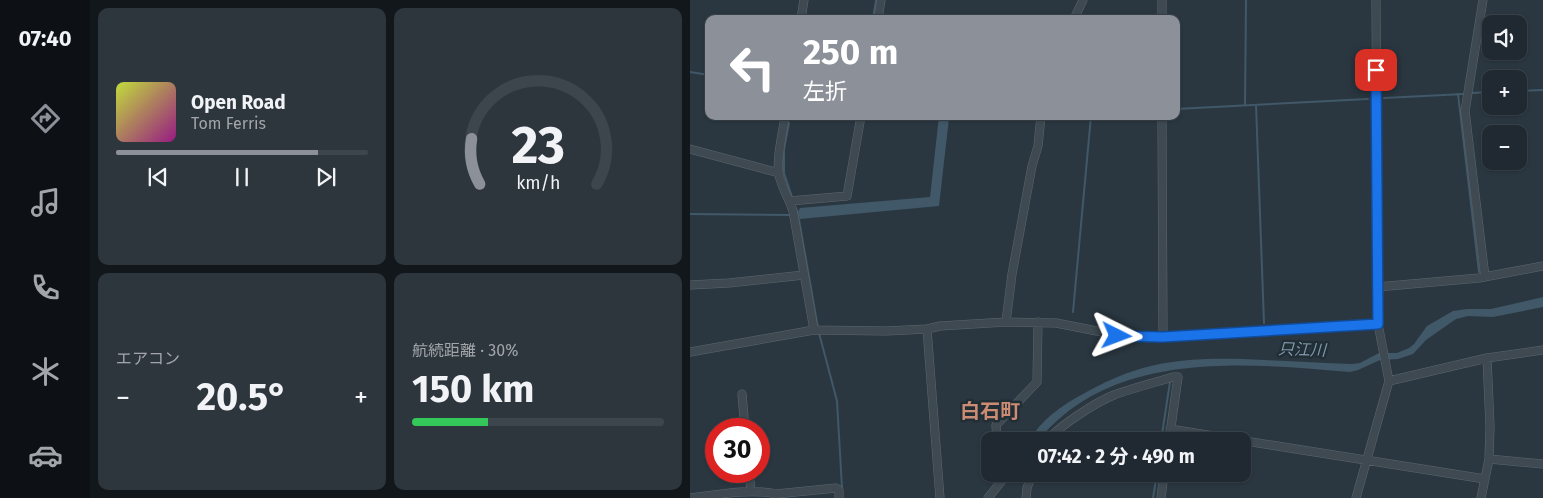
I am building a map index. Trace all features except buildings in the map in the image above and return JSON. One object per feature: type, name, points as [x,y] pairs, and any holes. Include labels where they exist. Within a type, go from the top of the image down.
[{"type":"street","points":[[802,15],[804,0]]},
{"type":"street","points":[[879,15],[881,0]]},
{"type":"street","points":[[1076,15],[1083,0]]},
{"type":"street","points":[[1162,0],[1162,15]]},
{"type":"street","points":[[1356,498],[1389,381],[1378,324],[1376,0]]},
{"type":"street","points":[[1483,0],[1465,111],[1484,277]]},
{"type":"street","points":[[784,120],[779,173],[784,192],[790,201],[817,330]]},
{"type":"street","points":[[790,201],[847,196],[860,120]]},
{"type":"street","points":[[1006,322],[1016,254],[1032,166],[1038,146],[1041,120]]},
{"type":"street","points":[[1162,120],[1163,337]]},
{"type":"street","points":[[690,149],[779,173]]},
{"type":"street","points":[[1377,287],[1484,277],[1543,266]]},
{"type":"street","points":[[690,285],[804,275]]},
{"type":"street","points":[[690,352],[817,330],[886,331],[1006,322],[1056,323],[1117,336],[1163,337],[1378,324]]},
{"type":"street","points":[[996,432],[996,425],[1037,382],[1038,322]]},
{"type":"street","points":[[927,329],[940,498]]},
{"type":"street","points":[[1389,381],[1487,358],[1543,350]]},
{"type":"street","points":[[1481,498],[1489,459],[1490,426],[1487,358]]},
{"type":"street","points":[[1057,432],[1078,415],[1112,396],[1178,377],[1170,432]]},
{"type":"street","points":[[742,394],[744,418]]},
{"type":"street","points":[[1170,429],[1485,479]]},
{"type":"street","points":[[1489,459],[1543,464]]},
{"type":"street","points":[[988,498],[1001,482]]},
{"type":"street","points":[[1026,498],[1029,482]]},
{"type":"street","points":[[1161,498],[1163,482]]},
{"type":"street","points":[[750,483],[751,492]]},
{"type":"street","points":[[690,498],[751,492],[776,494],[836,488],[839,490],[839,498]]},
{"type":"water","points":[[939,120],[949,120],[939,206],[800,219],[798,212],[800,208],[930,197]]},
{"type":"water","points":[[1543,297],[1543,307],[1493,317],[1468,316],[1456,319],[1426,340],[1413,354],[1398,359],[1380,360],[1350,372],[1267,366],[1225,366],[1182,369],[1142,376],[1103,390],[1068,411],[1047,432],[1035,432],[1067,403],[1105,383],[1143,368],[1188,360],[1218,359],[1360,363],[1379,353],[1397,353],[1409,348],[1427,326],[1453,311],[1491,309]]},
{"type":"waterway","points":[[874,15],[876,0]]},
{"type":"waterway","points":[[1245,105],[1246,0]]},
{"type":"waterway","points":[[690,72],[705,74]]},
{"type":"waterway","points":[[1527,91],[1543,90]]},
{"type":"waterway","points":[[1471,93],[1482,92]]},
{"type":"waterway","points":[[1458,94],[1479,272]]},
{"type":"waterway","points":[[1384,98],[1464,94]]},
{"type":"waterway","points":[[1180,109],[1368,99]]},
{"type":"waterway","points":[[1256,105],[1264,323]]},
{"type":"waterway","points":[[1073,312],[1091,120]]},
{"type":"waterway","points":[[789,123],[784,149],[784,173],[792,197]]},
{"type":"waterway","points":[[796,208],[818,328]]},
{"type":"waterway","points":[[690,214],[790,215]]},
{"type":"waterway","points":[[819,333],[837,401],[842,488]]},
{"type":"waterway","points":[[1162,432],[1170,382]]},
{"type":"waterway","points":[[1153,498],[1156,482]]},
{"type":"district","name":"白石町","points":[[990,411]]},
{"type":"route","points":[[1117,336],[1163,337],[1378,324],[1376,70]]},
{"type":"water label","name":"只江川","points":[[1302,349]]}]
